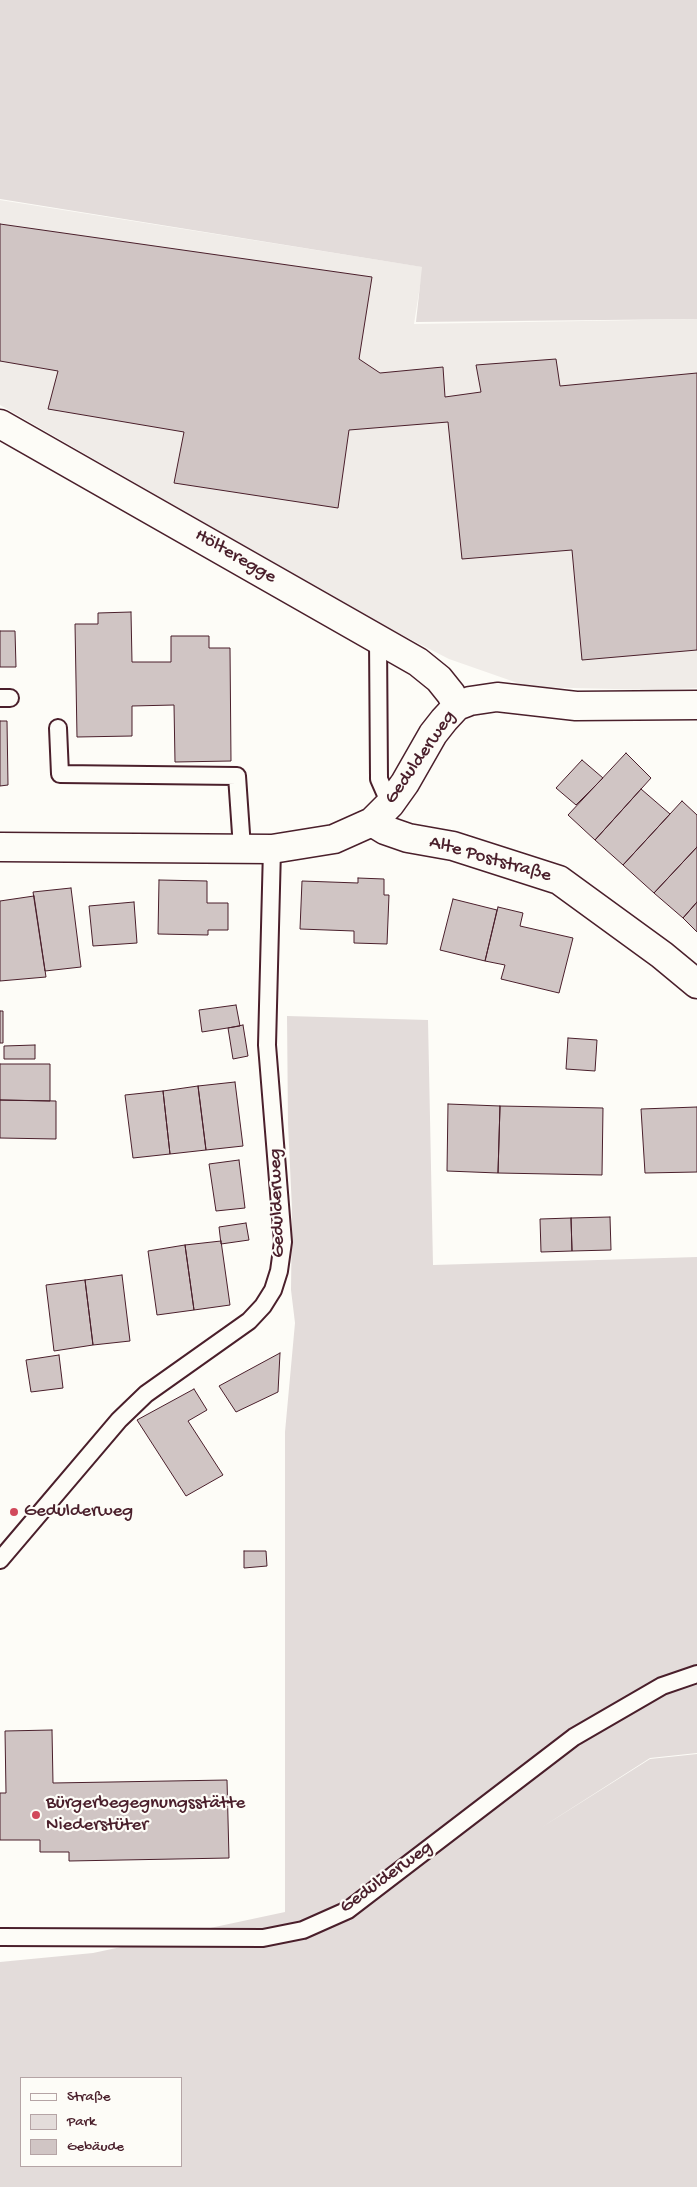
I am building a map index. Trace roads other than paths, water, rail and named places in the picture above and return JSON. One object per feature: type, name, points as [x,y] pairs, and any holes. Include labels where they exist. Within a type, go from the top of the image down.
[{"type":"street","name":"Hölteregge","points":[[0,424],[430,670],[451,694],[457,706]]},
{"type":"street","name":"Gedulderweg","points":[[0,847],[272,849],[334,839],[381,813],[405,783],[433,734],[457,706],[470,701],[496,697],[576,706],[697,705]]},
{"type":"street","name":"Alte Poststraße","points":[[381,813],[385,830],[408,838],[453,846],[559,880],[662,955],[697,984]]},
{"type":"lane","points":[[378,639],[381,813]]},
{"type":"lane","points":[[58,728],[60,774],[237,776],[242,848]]},
{"type":"lane","name":"Gedulderweg","points":[[0,1560],[119,1420],[146,1394],[249,1321],[273,1290],[279,1271],[283,1242],[267,1045],[272,849]]},
{"type":"lane","name":"Gedulderweg","points":[[0,1937],[263,1938],[303,1930],[348,1910],[574,1737],[662,1686],[697,1674]]},
{"type":"place","name":"Gedulderweg","points":[[14,1512]]},
{"type":"place","name":"Bürgerbegegnungsstätte Niederstüter","points":[[36,1815]]}]
